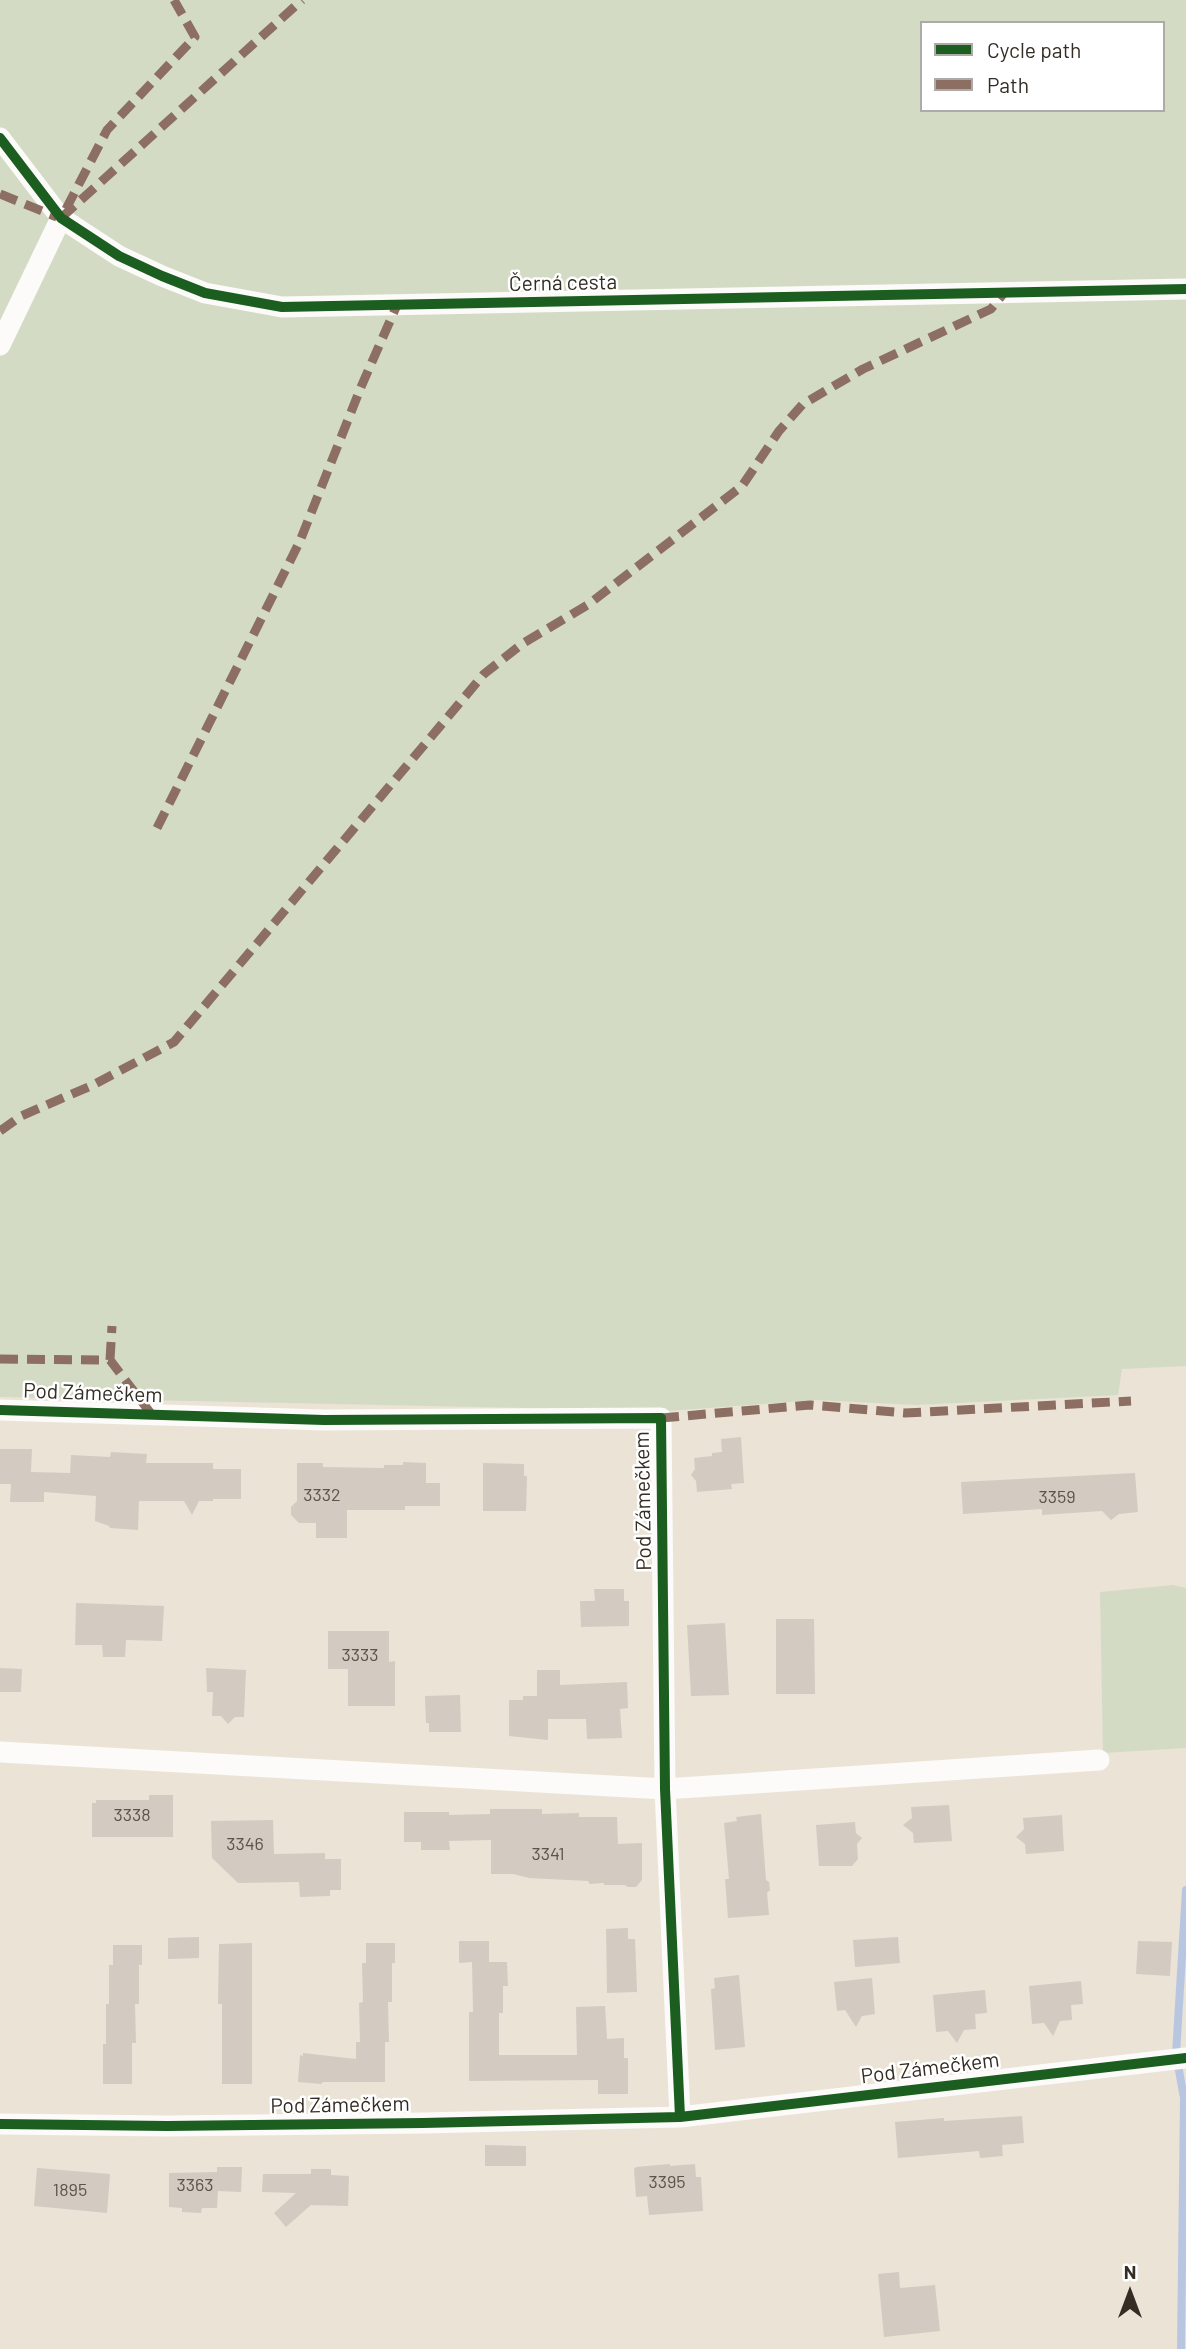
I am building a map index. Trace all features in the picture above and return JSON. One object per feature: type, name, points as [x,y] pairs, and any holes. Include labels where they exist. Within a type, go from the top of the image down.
[{"type":"street","name":"Černá cesta","points":[[0,138],[61,218],[119,256],[205,293],[282,307],[1186,289]]},
{"type":"street","points":[[0,345],[61,218]]},
{"type":"street","name":"Pod Zámečkem","points":[[0,1410],[324,1420],[661,1418],[665,1788],[680,2117]]},
{"type":"street","points":[[0,1752],[665,1788],[1099,1760]]},
{"type":"street","name":"Pod Zámečkem","points":[[0,2124],[167,2126],[680,2117],[1180,2058]]},
{"type":"green space","points":[[0,0],[1186,0],[1186,1366],[1122,1369],[1118,1395],[916,1405],[816,1400],[668,1411],[0,1397]]},
{"type":"green space","points":[[1173,1585],[1186,1588],[1186,1748],[1103,1753],[1100,1592]]},
{"type":"building","points":[[741,1437],[744,1483],[731,1484],[732,1489],[697,1492],[696,1481],[691,1475],[695,1469],[694,1458],[722,1452],[721,1439]]},
{"type":"building","points":[[0,1449],[32,1449],[31,1472],[70,1473],[71,1455],[110,1457],[111,1452],[147,1454],[146,1463],[213,1463],[213,1469],[241,1469],[241,1499],[199,1501],[192,1515],[184,1501],[139,1501],[138,1530],[110,1528],[95,1521],[96,1496],[44,1492],[44,1502],[10,1502],[11,1484],[0,1484]]},
{"type":"building","points":[[403,1462],[426,1463],[426,1483],[440,1483],[440,1506],[405,1506],[405,1510],[347,1510],[347,1538],[316,1538],[316,1523],[299,1523],[291,1515],[291,1507],[297,1501],[297,1463],[323,1463],[323,1467],[384,1468],[384,1465],[403,1465]]},
{"type":"building","points":[[483,1463],[524,1464],[524,1476],[527,1476],[526,1511],[483,1511]]},
{"type":"building","points":[[1135,1473],[1138,1512],[1119,1514],[1111,1520],[1102,1511],[1042,1515],[1042,1509],[963,1514],[961,1482]]},
{"type":"building","points":[[594,1589],[624,1589],[624,1601],[629,1601],[629,1626],[581,1627],[580,1601],[595,1601]]},
{"type":"building","points":[[76,1603],[164,1606],[162,1641],[126,1640],[125,1657],[103,1657],[102,1645],[75,1645]]},
{"type":"building","points":[[776,1619],[814,1619],[815,1694],[776,1694]]},
{"type":"building","points":[[725,1623],[729,1695],[691,1696],[687,1625]]},
{"type":"building","points":[[328,1631],[389,1631],[389,1662],[395,1661],[395,1706],[348,1706],[348,1669],[328,1669]]},
{"type":"building","points":[[0,1668],[22,1669],[21,1692],[0,1692]]},
{"type":"building","points":[[206,1668],[246,1670],[244,1717],[235,1717],[228,1724],[221,1716],[212,1716],[213,1692],[207,1692]]},
{"type":"building","points":[[537,1670],[560,1670],[560,1685],[627,1682],[628,1708],[620,1709],[622,1738],[587,1739],[586,1719],[548,1719],[548,1740],[509,1736],[509,1700],[537,1696]]},
{"type":"building","points":[[460,1695],[461,1732],[429,1732],[425,1696]]},
{"type":"building","points":[[149,1795],[173,1795],[173,1837],[92,1837],[92,1803],[96,1803],[96,1800],[149,1800]]},
{"type":"building","points":[[949,1805],[952,1841],[914,1843],[913,1833],[903,1825],[912,1818],[911,1807]]},
{"type":"building","points":[[490,1809],[542,1809],[542,1814],[579,1813],[579,1817],[617,1817],[618,1844],[642,1843],[642,1880],[636,1887],[628,1887],[590,1884],[588,1881],[491,1874],[491,1840],[449,1841],[450,1850],[421,1850],[421,1842],[404,1842],[404,1812],[490,1814]]},
{"type":"building","points":[[761,1814],[766,1880],[770,1890],[767,1893],[769,1915],[728,1918],[725,1879],[729,1879],[724,1823],[737,1821],[736,1817]]},
{"type":"building","points":[[1062,1815],[1064,1851],[1026,1854],[1025,1844],[1016,1837],[1024,1829],[1023,1818]]},
{"type":"building","points":[[273,1820],[274,1854],[325,1853],[325,1859],[341,1859],[341,1890],[330,1890],[330,1896],[300,1897],[299,1882],[238,1883],[212,1858],[211,1821]]},
{"type":"building","points":[[855,1822],[856,1833],[862,1838],[857,1844],[858,1859],[852,1866],[819,1866],[816,1825]]},
{"type":"building","points":[[628,1928],[628,1939],[635,1939],[637,1992],[607,1993],[606,1929]]},
{"type":"building","points":[[199,1937],[199,1958],[168,1959],[168,1938]]},
{"type":"building","points":[[898,1937],[900,1963],[855,1967],[853,1940]]},
{"type":"building","points":[[459,1941],[489,1941],[489,1962],[507,1962],[508,1986],[503,1986],[503,2013],[499,2013],[499,2055],[577,2055],[576,2007],[605,2006],[607,2039],[624,2038],[624,2058],[628,2058],[628,2094],[598,2094],[598,2080],[469,2081],[469,2012],[473,2012],[472,1962],[459,1963]]},
{"type":"building","points":[[1138,1941],[1172,1942],[1170,1976],[1136,1974]]},
{"type":"building","points":[[252,1943],[252,2084],[222,2084],[222,2004],[218,2004],[219,1944]]},
{"type":"building","points":[[366,1943],[395,1943],[392,2002],[388,2002],[389,2042],[385,2042],[385,2082],[298,2082],[300,2055],[303,2056],[303,2053],[356,2059],[356,2042],[360,2042],[359,2003],[363,2002],[362,1963],[366,1963]]},
{"type":"building","points":[[113,1945],[142,1945],[139,2004],[135,2004],[136,2043],[132,2043],[132,2084],[103,2084],[103,2044],[106,2044],[106,2004],[109,2004],[109,1965],[113,1965]]},
{"type":"building","points":[[739,1975],[745,2047],[715,2050],[711,1989],[715,1988],[714,1978]]},
{"type":"building","points":[[872,1978],[875,2014],[862,2016],[856,2027],[845,2010],[837,2011],[834,1982]]},
{"type":"building","points":[[1081,1981],[1083,2004],[1071,2005],[1072,2020],[1060,2021],[1053,2036],[1044,2023],[1032,2024],[1029,1986]]},
{"type":"building","points":[[985,1990],[987,2013],[975,2014],[976,2029],[964,2030],[957,2043],[948,2031],[936,2032],[933,1995]]},
{"type":"building","points":[[1022,2116],[1024,2143],[1002,2145],[1003,2156],[980,2158],[979,2151],[898,2158],[895,2122]]},
{"type":"building","points":[[485,2145],[526,2146],[526,2166],[485,2166]]},
{"type":"building","points":[[695,2164],[696,2177],[701,2177],[703,2211],[649,2215],[647,2196],[636,2197],[636,2167]]},
{"type":"building","points":[[217,2167],[242,2167],[241,2192],[218,2191],[217,2208],[202,2208],[201,2213],[182,2212],[182,2208],[169,2207],[169,2173],[217,2172]]},
{"type":"building","points":[[37,2168],[110,2174],[107,2213],[34,2206]]},
{"type":"building","points":[[311,2169],[331,2169],[331,2175],[349,2176],[348,2206],[311,2205],[286,2227],[274,2213],[296,2193],[262,2192],[263,2174],[311,2174]]},
{"type":"building","points":[[899,2272],[900,2288],[935,2285],[940,2331],[884,2337],[878,2274]]},
{"type":"waterway","points":[[1181,2349],[1184,2098],[1176,2054],[1186,1890]]},
{"type":"marked path","points":[[66,209],[107,130],[195,37],[174,0]]},
{"type":"marked path","points":[[61,218],[302,0]]},
{"type":"marked path","points":[[0,194],[57,217]]},
{"type":"marked path","points":[[0,1131],[21,1116],[93,1085],[174,1042],[484,674],[522,644],[589,604],[742,486],[779,431],[803,404],[863,369],[991,309],[1004,293]]},
{"type":"marked path","points":[[157,828],[300,541],[361,387],[397,305]]},
{"type":"marked path","points":[[110,1360],[112,1326]]},
{"type":"marked path","points":[[0,1359],[110,1360],[152,1415]]},
{"type":"marked path","points":[[661,1418],[810,1405],[905,1413],[1131,1401]]},
{"type":"cycle path","points":[[0,138],[61,218],[119,256],[205,293],[282,307],[1186,289]]},
{"type":"cycle path","points":[[0,1410],[324,1420],[661,1418],[665,1789],[680,2117]]},
{"type":"cycle path","points":[[0,2124],[167,2126],[680,2117],[1186,2058]]}]
